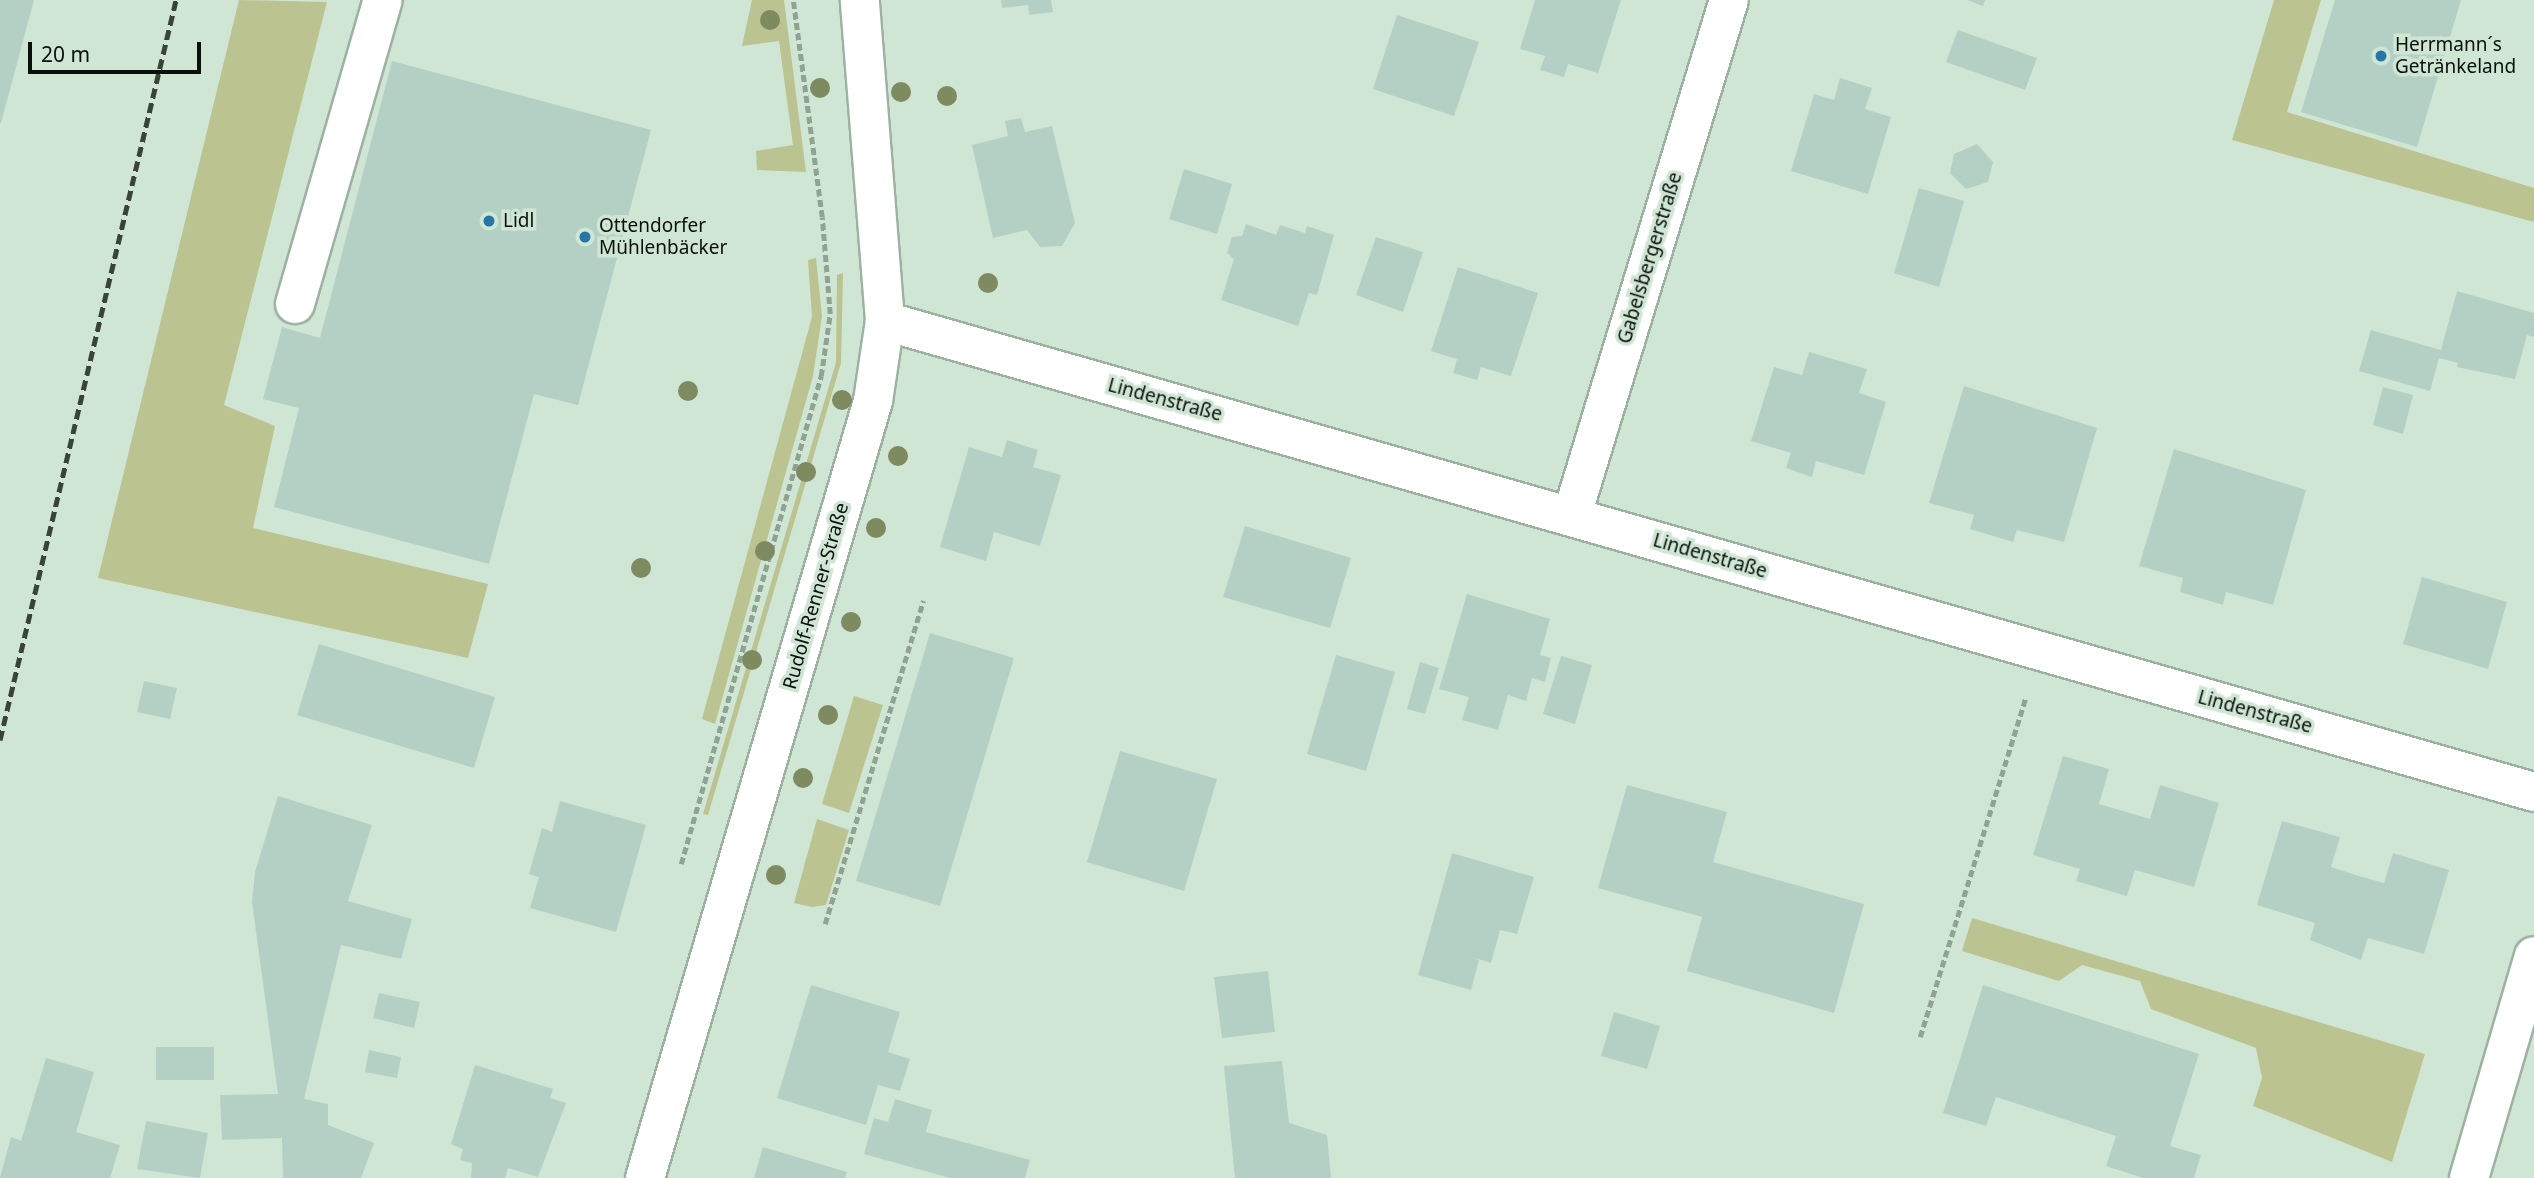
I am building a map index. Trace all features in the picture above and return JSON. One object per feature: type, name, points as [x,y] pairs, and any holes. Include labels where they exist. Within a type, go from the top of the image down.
[{"type":"street","points":[[295,304],[383,0]]},
{"type":"street","name":"Rudolf-Renner-Straße","points":[[645,1178],[866,426],[885,321],[860,0]]},
{"type":"street","name":"Gabelsbergerstraße","points":[[1572,515],[1729,0]]},
{"type":"street","name":"Lindenstraße","points":[[885,321],[1572,515],[2040,652],[2534,792]]},
{"type":"street","points":[[2469,1178],[2534,956]]},
{"type":"path","points":[[680,867],[821,376],[830,314],[822,217],[793,0]]},
{"type":"path","points":[[825,924],[923,601]]},
{"type":"path","points":[[1920,1037],[2040,652]]},
{"type":"green space","points":[[239,0],[327,2],[224,405],[275,426],[253,528],[488,584],[468,658],[98,578]]},
{"type":"green space","points":[[752,0],[784,0],[806,172],[757,170],[756,151],[793,145],[779,41],[742,46]]},
{"type":"green space","points":[[2274,0],[2321,0],[2287,112],[2534,188],[2534,222],[2232,140]]},
{"type":"green space","points":[[816,258],[822,316],[813,376],[715,724],[702,719],[812,317],[808,260]]},
{"type":"green space","points":[[843,273],[841,363],[708,815],[703,814],[836,362],[837,275]]},
{"type":"green space","points":[[854,696],[883,705],[849,813],[822,804]]},
{"type":"green space","points":[[817,819],[849,830],[826,905],[812,907],[794,903]]},
{"type":"green space","points":[[1972,918],[2425,1054],[2392,1162],[2253,1106],[2262,1078],[2256,1048],[2151,1009],[2140,981],[2082,965],[2059,981],[1962,951]]},
{"type":"building","points":[[0,0],[34,0],[1,123],[0,123]]},
{"type":"building","points":[[1001,0],[1051,0],[1053,12],[1029,15],[1028,5],[1002,8]]},
{"type":"building","points":[[1535,0],[1621,0],[1598,73],[1568,64],[1564,77],[1540,70],[1545,56],[1520,49]]},
{"type":"building","points":[[1967,0],[1985,0],[1983,6]]},
{"type":"building","name":"Herrmann´s Getränkeland","points":[[2335,0],[2461,0],[2417,147],[2301,112]]},
{"type":"building","points":[[1397,15],[1479,42],[1454,116],[1373,89]]},
{"type":"building","points":[[1958,30],[2037,58],[2025,90],[1946,62]]},
{"type":"building","name":"Lidl","points":[[392,61],[651,130],[578,405],[534,394],[489,564],[274,507],[299,408],[263,399],[282,327],[320,338]]},
{"type":"building","points":[[1840,78],[1872,88],[1865,109],[1891,117],[1868,194],[1791,171],[1814,94],[1834,100]]},
{"type":"building","points":[[1021,118],[1025,132],[1052,126],[1075,223],[1062,246],[1040,247],[1027,230],[993,238],[972,145],[1008,136],[1005,121]]},
{"type":"building","points":[[1977,144],[1993,162],[1988,182],[1966,189],[1950,173],[1954,154]]},
{"type":"building","points":[[1184,169],[1232,184],[1217,234],[1169,219]]},
{"type":"building","points":[[1919,188],[1964,201],[1939,287],[1894,273]]},
{"type":"building","points":[[1246,224],[1276,235],[1280,225],[1305,233],[1307,226],[1334,235],[1317,295],[1309,293],[1298,326],[1221,300],[1234,259],[1227,253],[1232,237],[1242,236]]},
{"type":"building","points":[[1376,237],[1423,252],[1403,312],[1356,295]]},
{"type":"building","points":[[1458,267],[1538,293],[1511,376],[1481,367],[1477,380],[1453,373],[1457,359],[1431,351]]},
{"type":"building","points":[[2457,291],[2534,313],[2534,337],[2527,335],[2515,379],[2457,367],[2458,363],[2439,358],[2430,391],[2359,371],[2371,330],[2441,350]]},
{"type":"building","points":[[1809,352],[1867,369],[1859,393],[1886,402],[1864,475],[1816,461],[1812,477],[1786,468],[1791,453],[1751,441],[1774,367],[1802,375]]},
{"type":"building","points":[[1964,386],[2097,428],[2064,542],[2017,530],[2013,542],[1970,529],[1974,515],[1929,503]]},
{"type":"building","points":[[2383,387],[2413,395],[2403,434],[2373,425]]},
{"type":"building","points":[[1007,440],[1038,450],[1033,467],[1061,475],[1040,546],[994,532],[986,561],[940,547],[969,447],[1002,457]]},
{"type":"building","points":[[2174,449],[2306,490],[2273,605],[2226,592],[2223,605],[2180,592],[2183,578],[2139,566]]},
{"type":"building","points":[[1245,526],[1351,558],[1330,628],[1223,597]]},
{"type":"building","points":[[2422,577],[2507,602],[2488,669],[2403,644]]},
{"type":"building","points":[[1467,594],[1550,619],[1540,655],[1551,658],[1545,682],[1532,678],[1526,701],[1508,695],[1498,730],[1462,720],[1469,697],[1439,689]]},
{"type":"building","points":[[930,633],[1014,658],[940,906],[856,881]]},
{"type":"building","points":[[319,644],[495,697],[474,768],[297,715]]},
{"type":"building","points":[[1336,655],[1395,672],[1366,771],[1307,754]]},
{"type":"building","points":[[1561,656],[1592,665],[1575,724],[1543,714]]},
{"type":"building","points":[[1420,662],[1439,668],[1425,714],[1407,709]]},
{"type":"building","points":[[144,681],[177,688],[170,719],[137,712]]},
{"type":"building","points":[[1120,751],[1217,779],[1184,891],[1087,862]]},
{"type":"building","points":[[2063,756],[2109,769],[2099,804],[2150,819],[2160,785],[2219,803],[2194,887],[2135,870],[2127,896],[2076,881],[2080,869],[2033,855]]},
{"type":"building","points":[[1627,785],[1727,812],[1713,862],[1864,904],[1834,1013],[1687,971],[1702,917],[1598,888]]},
{"type":"building","points":[[278,796],[372,825],[348,901],[412,919],[401,959],[341,945],[304,1099],[328,1104],[328,1125],[374,1143],[361,1178],[283,1178],[282,1138],[222,1140],[220,1095],[278,1094],[252,902],[255,872]]},
{"type":"building","points":[[560,801],[646,825],[616,932],[530,908],[539,877],[529,874],[542,828],[552,832]]},
{"type":"building","points":[[2282,821],[2340,837],[2331,867],[2359,876],[2384,883],[2393,853],[2449,870],[2424,954],[2368,938],[2361,960],[2310,940],[2315,923],[2257,905]]},
{"type":"building","points":[[1452,853],[1534,877],[1517,934],[1500,930],[1491,963],[1472,957],[1479,960],[1471,990],[1418,975]]},
{"type":"building","points":[[1268,971],[1275,1032],[1222,1038],[1214,977]]},
{"type":"building","points":[[811,985],[900,1012],[888,1052],[910,1059],[900,1091],[878,1085],[866,1125],[777,1098]]},
{"type":"building","points":[[1983,985],[2199,1054],[2170,1146],[2201,1155],[2194,1178],[2143,1178],[2106,1166],[2116,1136],[1996,1097],[1986,1126],[1943,1113]]},
{"type":"building","points":[[379,993],[420,1002],[414,1028],[373,1018]]},
{"type":"building","points":[[1614,1012],[1660,1026],[1647,1069],[1601,1056]]},
{"type":"building","points":[[156,1047],[214,1047],[214,1080],[156,1080]]},
{"type":"building","points":[[369,1050],[401,1057],[397,1078],[365,1072]]},
{"type":"building","points":[[46,1058],[94,1072],[76,1132],[120,1145],[110,1178],[0,1178],[11,1137],[21,1141]]},
{"type":"building","points":[[1282,1061],[1289,1123],[1327,1135],[1331,1178],[1235,1178],[1224,1066]]},
{"type":"building","points":[[475,1065],[553,1089],[550,1098],[566,1103],[538,1177],[508,1168],[505,1178],[471,1178],[472,1163],[460,1160],[463,1149],[451,1144]]},
{"type":"building","points":[[895,1099],[932,1110],[926,1132],[1030,1160],[1025,1178],[950,1178],[864,1154],[874,1118],[888,1122]]},
{"type":"building","points":[[146,1121],[208,1133],[200,1178],[137,1169]]},
{"type":"building","points":[[763,1147],[847,1172],[845,1178],[754,1178]]},
{"type":"railway","points":[[0,740],[176,0]]},
{"type":"place","name":"Herrmann´s Getränkeland","points":[[2381,56]]},
{"type":"place","name":"Lidl","points":[[489,221]]},
{"type":"place","name":"Ottendorfer Mühlenbäcker","points":[[585,237]]}]
